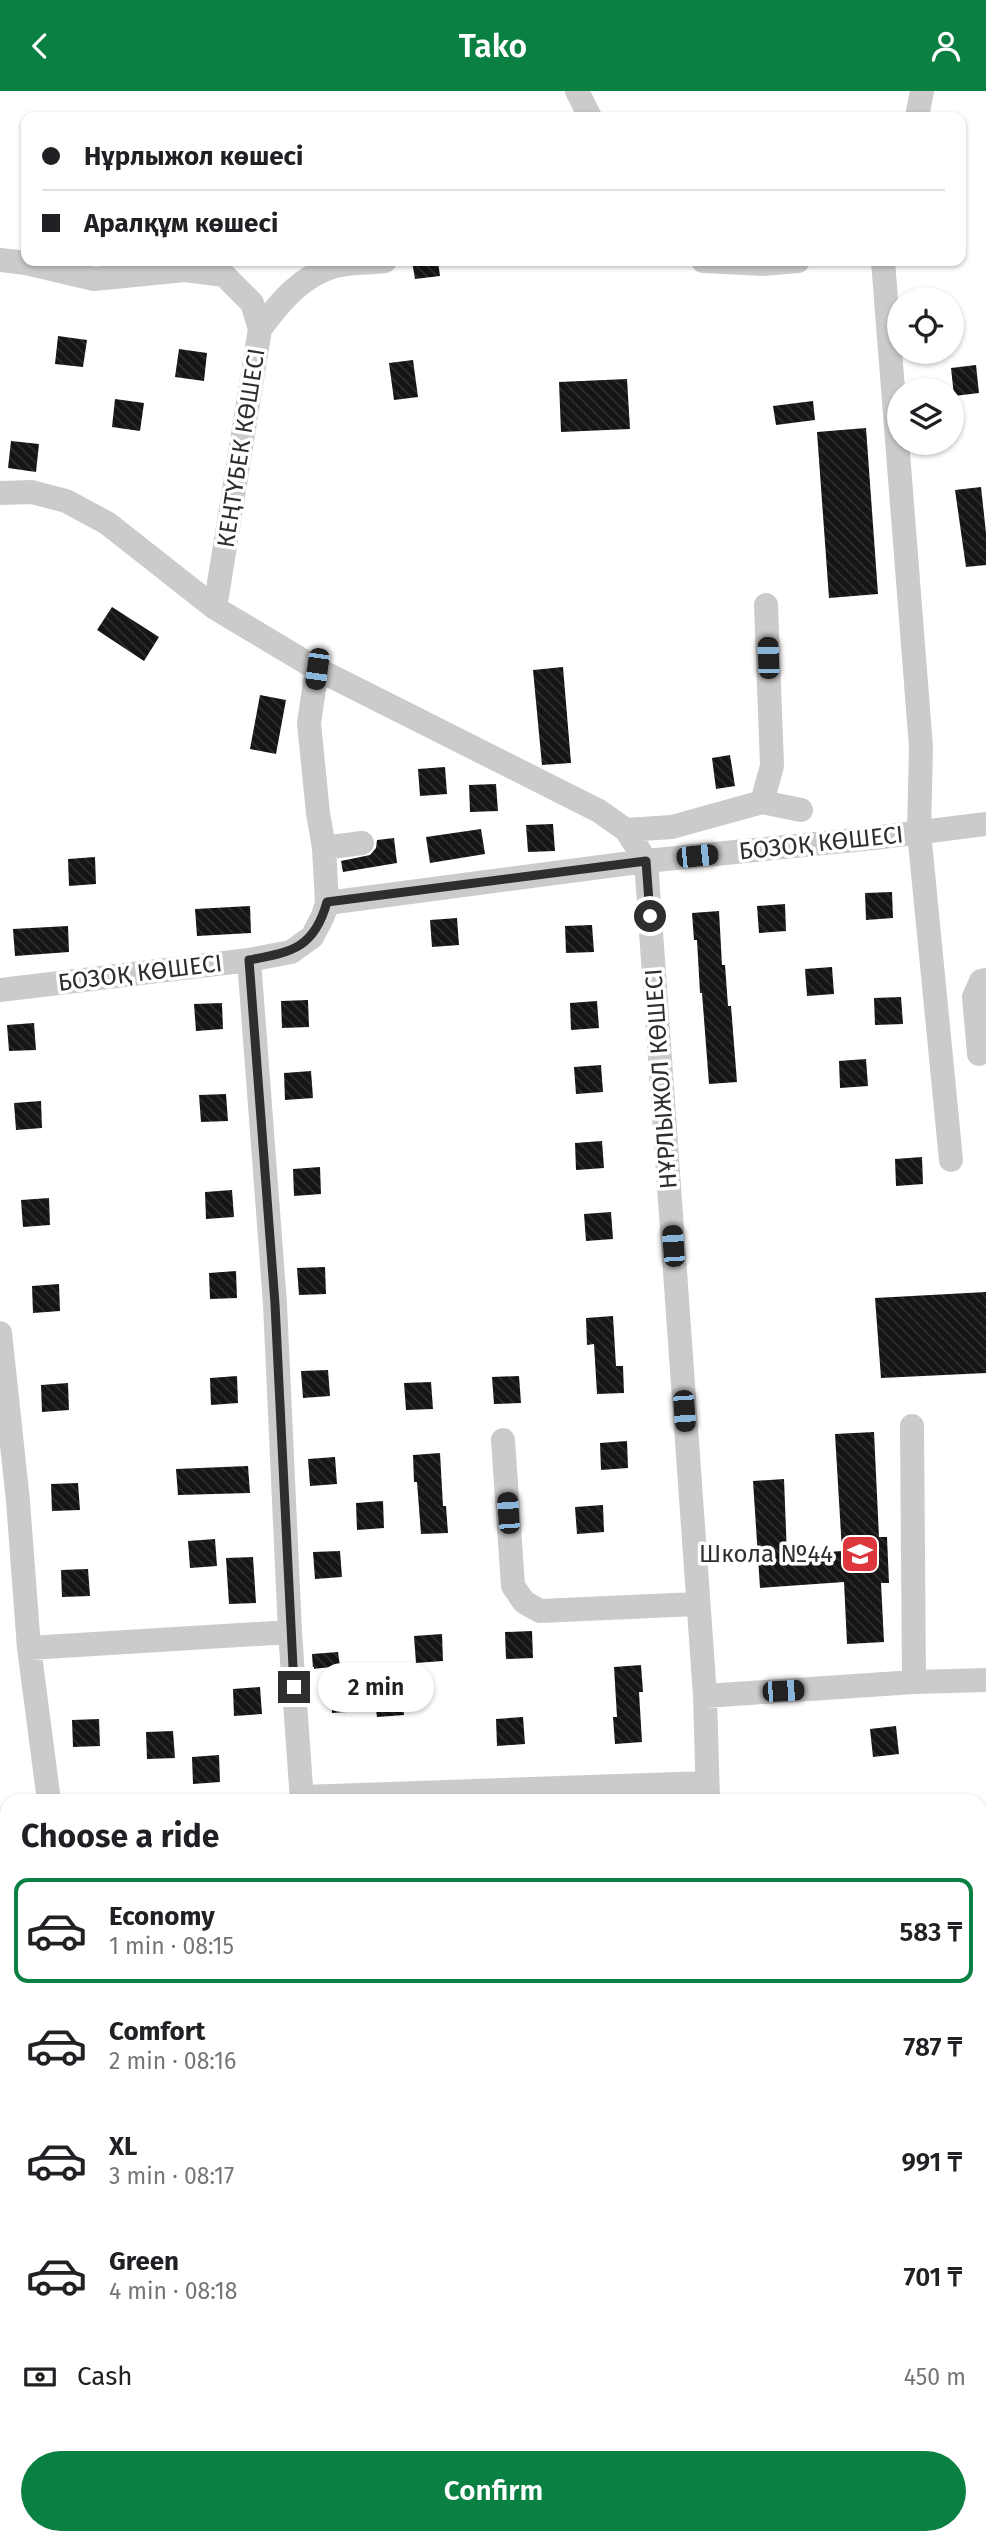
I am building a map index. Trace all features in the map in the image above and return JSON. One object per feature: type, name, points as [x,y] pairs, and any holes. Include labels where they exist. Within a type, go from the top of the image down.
[{"type":"street","points":[[577,91],[588,112]]},
{"type":"street","points":[[918,112],[922,91]]},
{"type":"street","name":"КЕҢТҮБЕК КӨШЕСІ","points":[[0,260],[21,262]]},
{"type":"street","name":"КЕҢТҮБЕК КӨШЕСІ","points":[[39,266],[94,279],[185,270],[224,275],[252,303],[260,329],[215,608]]},
{"type":"street","points":[[260,329],[279,303],[304,280],[335,266]]},
{"type":"street","name":"БОЗОҚ КӨШЕСІ","points":[[883,266],[921,747],[919,832],[951,1160]]},
{"type":"street","points":[[0,493],[32,492],[66,501],[107,523],[215,608],[317,669],[599,811],[626,830],[646,861]]},
{"type":"street","points":[[762,802],[772,766],[765,605]]},
{"type":"street","points":[[317,669],[309,723],[324,848],[327,902]]},
{"type":"street","points":[[626,830],[672,827],[762,802],[801,810]]},
{"type":"street","name":"БОЗОҚ КӨШЕСІ","points":[[0,990],[249,960],[291,952],[312,937],[327,902],[646,861],[986,824]]},
{"type":"street","points":[[324,848],[362,843]]},
{"type":"street","name":"НҰРЛЫЖОЛ КӨШЕСІ","points":[[646,861],[705,1696],[707,1792]]},
{"type":"street","points":[[249,960],[275,1304],[290,1632],[302,1794]]},
{"type":"street","points":[[982,1054],[974,997],[981,981],[986,980]]},
{"type":"street","points":[[940,1034],[982,1054]]},
{"type":"street","points":[[0,1333],[9,1501],[48,1794]]},
{"type":"street","points":[[912,1426],[914,1682]]},
{"type":"street","points":[[503,1440],[513,1586],[524,1602],[540,1611],[697,1604]]},
{"type":"street","points":[[29,1648],[290,1632]]},
{"type":"street","points":[[705,1696],[986,1680]]},
{"type":"street","points":[[591,1794],[707,1792]]},
{"type":"building","points":[[413,266],[439,266],[440,276],[415,279]]},
{"type":"building","points":[[58,336],[87,340],[83,367],[55,364]]},
{"type":"building","points":[[179,349],[207,353],[204,381],[175,377]]},
{"type":"building","points":[[413,360],[418,397],[394,400],[389,363]]},
{"type":"building","points":[[976,365],[979,393],[964,395],[964,378],[952,378],[951,368]]},
{"type":"building","points":[[627,379],[630,429],[561,432],[559,382]]},
{"type":"building","points":[[115,399],[144,403],[140,431],[112,427]]},
{"type":"building","points":[[813,401],[815,420],[776,425],[773,406]]},
{"type":"building","points":[[866,428],[878,594],[829,598],[817,432]]},
{"type":"building","points":[[11,441],[39,444],[36,472],[8,468]]},
{"type":"building","points":[[981,487],[986,565],[966,567],[955,490]]},
{"type":"building","points":[[112,607],[159,637],[144,661],[97,630]]},
{"type":"building","points":[[563,667],[571,763],[542,765],[533,670]]},
{"type":"building","points":[[260,695],[286,700],[276,754],[250,749]]},
{"type":"building","points":[[730,755],[735,786],[716,789],[712,758]]},
{"type":"building","points":[[445,767],[447,794],[420,796],[418,769]]},
{"type":"building","points":[[496,784],[498,811],[470,812],[469,785]]},
{"type":"building","points":[[553,824],[555,851],[528,852],[526,825]]},
{"type":"building","points":[[481,829],[485,854],[430,863],[426,837]]},
{"type":"building","points":[[394,838],[397,863],[343,872],[341,861],[370,855],[376,848],[377,840]]},
{"type":"building","points":[[95,857],[96,884],[69,886],[68,859]]},
{"type":"building","points":[[892,892],[893,918],[866,920],[865,893]]},
{"type":"building","points":[[785,904],[786,931],[759,933],[757,906]]},
{"type":"building","points":[[250,906],[251,933],[197,936],[195,909]]},
{"type":"building","points":[[719,911],[722,965],[725,965],[728,1006],[731,1006],[737,1082],[709,1084],[697,940],[694,940],[692,913]]},
{"type":"building","points":[[457,918],[459,945],[432,947],[430,920]]},
{"type":"building","points":[[592,925],[594,952],[566,953],[565,926]]},
{"type":"building","points":[[68,926],[69,952],[15,956],[13,929]]},
{"type":"building","points":[[832,967],[834,994],[807,996],[805,969]]},
{"type":"building","points":[[901,997],[903,1024],[875,1025],[874,998]]},
{"type":"building","points":[[308,1000],[309,1027],[282,1028],[281,1001]]},
{"type":"building","points":[[597,1001],[599,1028],[571,1030],[570,1003]]},
{"type":"building","points":[[222,1003],[223,1029],[196,1031],[194,1004]]},
{"type":"building","points":[[34,1023],[36,1050],[9,1051],[7,1025]]},
{"type":"building","points":[[866,1059],[868,1086],[840,1088],[839,1061]]},
{"type":"building","points":[[601,1065],[603,1092],[576,1094],[574,1067]]},
{"type":"building","points":[[311,1071],[313,1098],[285,1100],[284,1073]]},
{"type":"building","points":[[226,1094],[228,1121],[201,1122],[199,1095]]},
{"type":"building","points":[[41,1101],[42,1128],[16,1130],[14,1103]]},
{"type":"building","points":[[602,1141],[604,1168],[576,1170],[575,1143]]},
{"type":"building","points":[[922,1157],[923,1184],[896,1186],[895,1159]]},
{"type":"building","points":[[320,1167],[321,1194],[294,1196],[293,1169]]},
{"type":"building","points":[[232,1190],[234,1217],[206,1219],[205,1192]]},
{"type":"building","points":[[49,1198],[50,1225],[23,1227],[21,1200]]},
{"type":"building","points":[[611,1212],[613,1239],[586,1241],[584,1214]]},
{"type":"building","points":[[325,1267],[326,1294],[299,1295],[297,1268]]},
{"type":"building","points":[[236,1271],[237,1298],[210,1299],[209,1273]]},
{"type":"building","points":[[59,1284],[60,1311],[33,1313],[32,1286]]},
{"type":"building","points":[[986,1292],[986,1373],[881,1378],[875,1298]]},
{"type":"building","points":[[613,1316],[616,1366],[623,1366],[624,1393],[597,1394],[594,1344],[587,1345],[586,1318]]},
{"type":"building","points":[[328,1370],[330,1396],[303,1398],[301,1371]]},
{"type":"building","points":[[237,1376],[238,1403],[211,1405],[210,1378]]},
{"type":"building","points":[[519,1376],[521,1403],[494,1404],[492,1377]]},
{"type":"building","points":[[431,1382],[433,1409],[406,1410],[404,1383]]},
{"type":"building","points":[[68,1383],[69,1410],[42,1412],[41,1385]]},
{"type":"building","points":[[874,1432],[879,1537],[887,1537],[889,1583],[881,1583],[884,1642],[847,1644],[844,1582],[760,1588],[753,1481],[784,1479],[787,1555],[842,1551],[835,1434]]},
{"type":"building","points":[[627,1441],[628,1468],[601,1470],[600,1443]]},
{"type":"building","points":[[440,1453],[443,1506],[446,1506],[448,1533],[421,1534],[413,1455]]},
{"type":"building","points":[[335,1457],[337,1484],[310,1486],[308,1459]]},
{"type":"building","points":[[248,1466],[250,1493],[178,1495],[176,1469]]},
{"type":"building","points":[[78,1483],[80,1510],[52,1511],[51,1484]]},
{"type":"building","points":[[383,1501],[384,1528],[357,1530],[356,1503]]},
{"type":"building","points":[[603,1505],[604,1532],[577,1534],[575,1507]]},
{"type":"building","points":[[215,1539],[217,1566],[190,1568],[188,1541]]},
{"type":"building","points":[[340,1551],[342,1577],[315,1579],[313,1552]]},
{"type":"building","points":[[253,1557],[256,1603],[229,1604],[226,1558]]},
{"type":"building","points":[[88,1569],[90,1596],[62,1597],[61,1570]]},
{"type":"building","points":[[532,1631],[533,1658],[506,1659],[505,1632]]},
{"type":"building","points":[[442,1634],[443,1661],[416,1663],[414,1636]]},
{"type":"building","points":[[338,1652],[340,1666],[313,1669],[312,1654]]},
{"type":"building","points":[[641,1665],[643,1692],[639,1692],[642,1742],[615,1744],[613,1717],[617,1717],[614,1667]]},
{"type":"building","points":[[358,1684],[358,1691],[402,1688],[404,1715],[377,1717],[376,1710],[332,1713],[331,1686]]},
{"type":"building","points":[[260,1687],[262,1714],[234,1716],[233,1689]]},
{"type":"building","points":[[523,1717],[525,1744],[497,1746],[496,1719]]},
{"type":"building","points":[[99,1719],[100,1746],[73,1747],[72,1720]]},
{"type":"building","points":[[896,1726],[899,1754],[873,1757],[870,1729]]},
{"type":"building","points":[[173,1731],[175,1758],[147,1759],[146,1732]]},
{"type":"building","points":[[219,1755],[220,1782],[193,1784],[192,1757]]},
{"type":"place","name":"Школа №44","points":[[860,1554]]},
{"type":"route","points":[[294,1687],[275,1304],[249,960],[291,952],[312,937],[327,902],[646,861],[650,916]]}]
